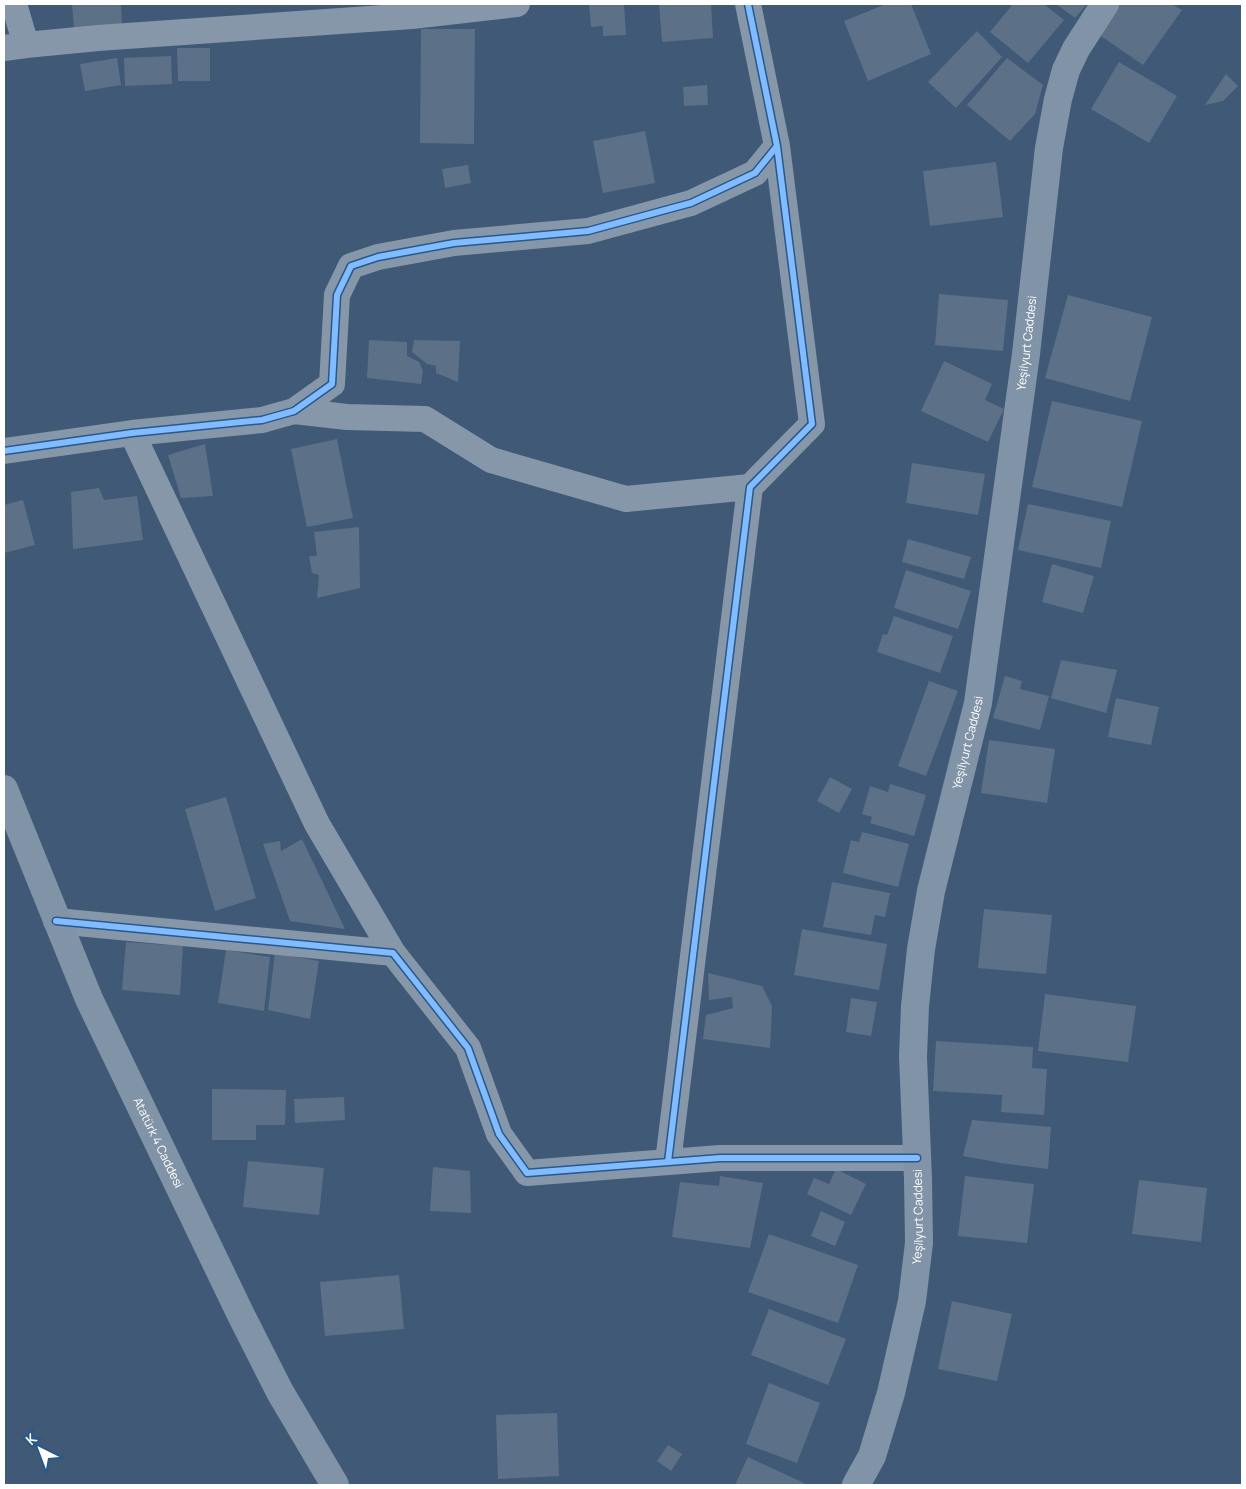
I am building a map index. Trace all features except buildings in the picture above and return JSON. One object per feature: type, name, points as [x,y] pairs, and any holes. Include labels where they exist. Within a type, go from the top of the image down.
[{"type":"main road","name":"Yeşilyurt Caddesi","points":[[856,1485],[872,1456],[888,1402],[912,1301],[919,1243],[913,1057],[915,1006],[921,948],[931,890],[978,703],[1026,354],[1049,148],[1058,99],[1066,70],[1076,49],[1105,4]]},
{"type":"main road","name":"Atatürk 4 Caddesi","points":[[4,789],[56,921],[90,999],[241,1315],[280,1392],[335,1485]]},
{"type":"street","points":[[14,4],[15,46],[412,16],[517,4]]},
{"type":"street","points":[[668,1162],[750,487],[812,424],[777,146],[748,4]]},
{"type":"street","points":[[4,451],[132,434],[262,420],[294,411],[332,384],[337,295],[351,266],[378,257],[454,243],[588,231],[691,203],[755,173],[777,146]]},
{"type":"street","points":[[294,411],[347,417],[425,419],[491,460],[626,499],[750,487]]},
{"type":"street","points":[[132,434],[317,824],[393,953],[468,1048],[499,1134],[528,1172],[720,1158],[917,1158]]},
{"type":"street","points":[[56,921],[393,953]]},
{"type":"cycle path","points":[[4,451],[132,433],[262,420],[294,411],[332,384],[337,295],[351,266],[378,257],[454,243],[588,231],[691,203],[755,173],[777,146],[748,4]]},
{"type":"cycle path","points":[[668,1162],[750,487],[812,424],[777,146]]},
{"type":"cycle path","points":[[56,921],[393,953],[468,1048],[499,1134],[527,1173],[720,1158],[917,1158]]}]
